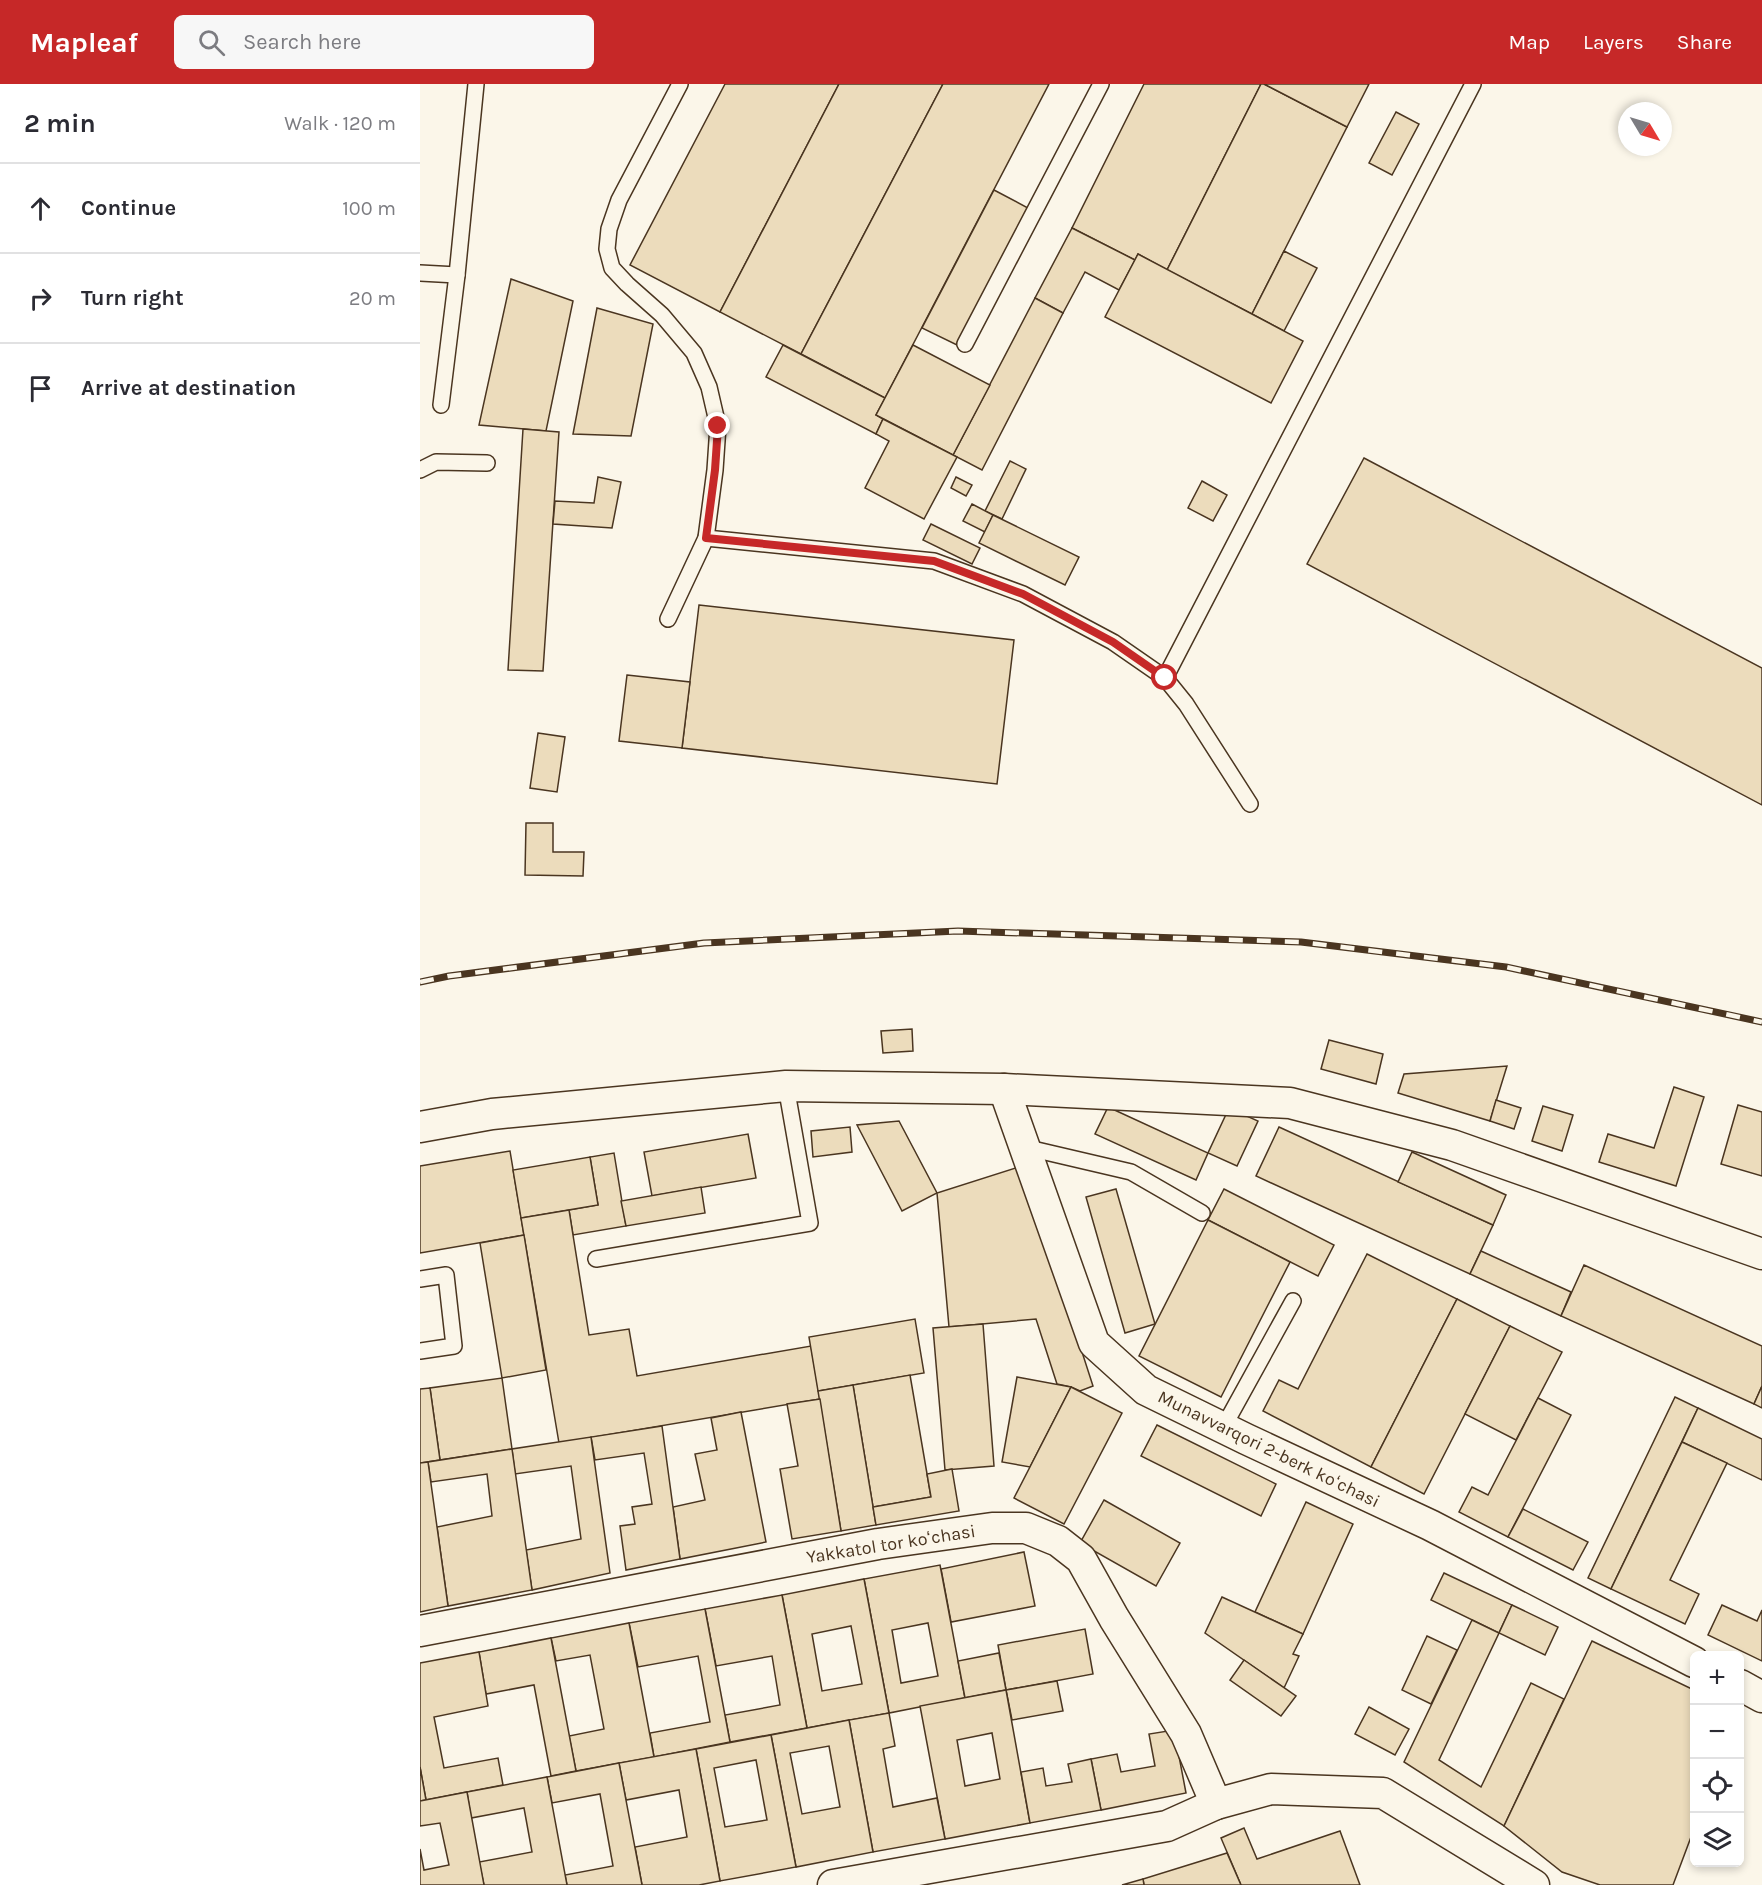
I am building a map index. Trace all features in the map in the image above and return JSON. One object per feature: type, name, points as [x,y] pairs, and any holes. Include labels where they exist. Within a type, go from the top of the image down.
[{"type":"street","points":[[420,1127],[492,1114],[786,1086],[1004,1089],[1290,1103],[1452,1145],[1762,1254]]},
{"type":"street","name":"Munavvarqori 2-berk koʻchasi","points":[[1004,1089],[1094,1343],[1146,1390],[1430,1525],[1690,1659]]},
{"type":"street","name":"Yakkatol tor koʻchasi","points":[[420,1631],[878,1545],[992,1528],[1026,1528],[1058,1541],[1081,1559],[1114,1618],[1186,1734],[1216,1804]]},
{"type":"street","points":[[1744,1687],[1762,1697]]},
{"type":"street","points":[[833,1885],[1167,1826],[1216,1804],[1271,1789],[1383,1793],[1534,1885]]},
{"type":"lane","points":[[441,405],[457,275],[476,84]]},
{"type":"lane","points":[[668,619],[706,538],[718,426],[709,387],[694,353],[662,315],[612,268],[607,249],[609,229],[619,200],[680,84]]},
{"type":"lane","points":[[965,344],[1101,84]]},
{"type":"lane","points":[[1165,678],[1473,84]]},
{"type":"lane","points":[[420,273],[457,275]]},
{"type":"lane","points":[[420,470],[436,462],[487,463]]},
{"type":"lane","points":[[706,538],[934,561],[1023,594],[1113,642],[1165,678],[1186,704],[1250,804]]},
{"type":"lane","points":[[596,1259],[810,1223],[786,1086]]},
{"type":"lane","points":[[1024,1148],[1131,1172],[1202,1213]]},
{"type":"lane","points":[[420,1279],[446,1275],[454,1347],[420,1350]]},
{"type":"lane","points":[[1223,1428],[1293,1301]]},
{"type":"building","points":[[725,84],[839,84],[720,312],[630,265]]},
{"type":"building","points":[[839,84],[943,84],[801,354],[720,312]]},
{"type":"building","points":[[943,84],[1049,84],[885,398],[801,354]]},
{"type":"building","points":[[1144,84],[1261,84],[1167,270],[1138,254],[1135,260],[1072,228]]},
{"type":"building","points":[[1261,84],[1347,127],[1252,314],[1167,270]]},
{"type":"building","points":[[1264,84],[1369,84],[1347,127]]},
{"type":"building","points":[[1396,112],[1419,124],[1392,175],[1369,163]]},
{"type":"building","points":[[994,190],[1028,208],[957,345],[922,328]]},
{"type":"building","points":[[1072,228],[1135,260],[1119,290],[1085,272],[1063,313],[1035,298]]},
{"type":"building","points":[[1284,251],[1317,268],[1284,331],[1252,314]]},
{"type":"building","points":[[1138,254],[1303,341],[1271,403],[1105,317]]},
{"type":"building","points":[[511,279],[573,301],[546,431],[479,425]]},
{"type":"building","points":[[1035,298],[1063,313],[982,470],[953,455]]},
{"type":"building","points":[[597,308],[653,324],[631,436],[573,434]]},
{"type":"building","points":[[783,345],[885,398],[876,415],[883,419],[876,434],[766,377]]},
{"type":"building","points":[[913,345],[990,385],[953,455],[876,415]]},
{"type":"building","points":[[883,419],[957,457],[924,519],[865,488],[889,441],[876,434]]},
{"type":"building","points":[[523,429],[559,432],[543,671],[508,670]]},
{"type":"building","points":[[1364,458],[1762,668],[1762,805],[1307,564]]},
{"type":"building","points":[[1010,461],[1026,469],[1002,519],[985,511]]},
{"type":"building","points":[[598,477],[621,482],[612,528],[553,524],[555,501],[594,503]]},
{"type":"building","points":[[956,477],[972,485],[966,496],[951,488]]},
{"type":"building","points":[[1202,481],[1227,495],[1213,521],[1188,508]]},
{"type":"building","points":[[972,504],[993,515],[985,532],[963,521]]},
{"type":"building","points":[[993,515],[1079,557],[1065,585],[979,543]]},
{"type":"building","points":[[931,524],[980,548],[972,564],[923,540]]},
{"type":"building","points":[[699,605],[1014,640],[997,784],[682,748]]},
{"type":"building","points":[[627,675],[690,682],[682,748],[619,741]]},
{"type":"building","points":[[538,733],[565,737],[557,792],[530,788]]},
{"type":"building","points":[[526,823],[553,823],[553,852],[584,852],[583,876],[525,875]]},
{"type":"building","points":[[912,1029],[913,1051],[883,1053],[881,1031]]},
{"type":"building","points":[[1329,1040],[1383,1054],[1376,1084],[1321,1069]]},
{"type":"building","points":[[1507,1066],[1490,1121],[1398,1093],[1404,1074]]},
{"type":"building","points":[[1674,1087],[1704,1097],[1676,1186],[1599,1162],[1608,1134],[1654,1148]]},
{"type":"building","points":[[1496,1100],[1521,1108],[1514,1129],[1490,1121]]},
{"type":"building","points":[[1738,1105],[1762,1112],[1762,1176],[1721,1164]]},
{"type":"building","points":[[1543,1106],[1573,1115],[1562,1151],[1532,1141]]},
{"type":"building","points":[[1108,1107],[1208,1153],[1196,1180],[1095,1134]]},
{"type":"building","points":[[1229,1108],[1258,1121],[1237,1166],[1208,1153]]},
{"type":"building","points":[[899,1121],[937,1193],[902,1211],[857,1125]]},
{"type":"building","points":[[850,1127],[852,1152],[813,1157],[811,1131]]},
{"type":"building","points":[[1279,1127],[1493,1225],[1470,1274],[1256,1176]]},
{"type":"building","points":[[748,1134],[756,1178],[652,1196],[644,1152]]},
{"type":"building","points":[[510,1151],[524,1235],[420,1253],[420,1166]]},
{"type":"building","points":[[1412,1152],[1506,1195],[1493,1225],[1398,1182]]},
{"type":"building","points":[[614,1153],[626,1226],[573,1235],[569,1210],[598,1205],[590,1157]]},
{"type":"building","points":[[590,1157],[598,1205],[521,1218],[513,1170]]},
{"type":"building","points":[[1022,1166],[1093,1386],[1080,1391],[1057,1384],[1036,1319],[949,1327],[937,1193]]},
{"type":"building","points":[[701,1187],[705,1213],[626,1226],[621,1201]]},
{"type":"building","points":[[1116,1189],[1155,1324],[1125,1333],[1086,1197]]},
{"type":"building","points":[[1224,1189],[1334,1245],[1318,1276],[1208,1220]]},
{"type":"building","points":[[569,1210],[589,1335],[629,1329],[637,1376],[811,1346],[820,1399],[559,1443],[521,1218]]},
{"type":"building","points":[[1208,1220],[1290,1262],[1221,1397],[1139,1356]]},
{"type":"building","points":[[524,1235],[546,1370],[502,1378],[480,1243]]},
{"type":"building","points":[[1481,1251],[1571,1292],[1561,1316],[1470,1274]]},
{"type":"building","points":[[1367,1254],[1457,1299],[1371,1467],[1263,1411],[1279,1380],[1298,1389]]},
{"type":"building","points":[[1584,1265],[1762,1346],[1762,1386],[1754,1404],[1561,1316]]},
{"type":"building","points":[[1457,1299],[1510,1326],[1424,1494],[1371,1467]]},
{"type":"building","points":[[915,1319],[924,1373],[818,1391],[809,1337]]},
{"type":"building","points":[[983,1324],[994,1466],[945,1470],[933,1328]]},
{"type":"building","points":[[1510,1326],[1562,1352],[1516,1440],[1465,1414]]},
{"type":"building","points":[[910,1375],[931,1497],[873,1507],[853,1385]]},
{"type":"building","points":[[1017,1377],[1071,1387],[1030,1467],[1002,1462]]},
{"type":"building","points":[[502,1378],[512,1449],[440,1460],[430,1388]]},
{"type":"building","points":[[853,1385],[876,1525],[841,1531],[818,1391]]},
{"type":"building","points":[[1762,1386],[1762,1408],[1754,1404]]},
{"type":"building","points":[[1071,1387],[1122,1413],[1064,1524],[1014,1498]]},
{"type":"building","points":[[430,1388],[440,1460],[420,1463],[420,1389]]},
{"type":"building","points":[[1675,1397],[1698,1408],[1611,1589],[1588,1578]]},
{"type":"building","points":[[1538,1398],[1571,1415],[1508,1537],[1459,1512],[1472,1487],[1488,1495]]},
{"type":"building","points":[[820,1399],[841,1531],[792,1539],[780,1469],[798,1466],[787,1404]]},
{"type":"building","points":[[1698,1408],[1762,1439],[1762,1480],[1682,1442]]},
{"type":"building","points":[[741,1412],[766,1542],[680,1559],[673,1507],[705,1500],[695,1454],[717,1450],[711,1418]]},
{"type":"building","points":[[1157,1425],[1276,1484],[1261,1516],[1141,1456]]},
{"type":"building","points":[[662,1426],[680,1559],[626,1570],[620,1526],[635,1524],[632,1507],[652,1504],[644,1453],[595,1460],[591,1437]]},
{"type":"building","points":[[591,1437],[610,1573],[532,1590],[526,1550],[581,1539],[571,1466],[515,1474],[512,1449]]},
{"type":"building","points":[[1682,1442],[1727,1463],[1670,1580],[1699,1594],[1685,1624],[1611,1589]]},
{"type":"building","points":[[512,1449],[532,1590],[448,1606],[437,1527],[492,1516],[487,1474],[431,1482],[428,1462]]},
{"type":"building","points":[[428,1462],[448,1606],[420,1612],[420,1463]]},
{"type":"building","points":[[952,1469],[959,1511],[876,1525],[873,1507],[931,1497],[927,1474]]},
{"type":"building","points":[[1104,1500],[1180,1543],[1156,1586],[1080,1543]]},
{"type":"building","points":[[1306,1502],[1353,1524],[1303,1634],[1255,1612]]},
{"type":"building","points":[[1523,1509],[1588,1542],[1573,1570],[1508,1537]]},
{"type":"building","points":[[1024,1552],[1035,1606],[951,1622],[941,1569]]},
{"type":"building","points":[[940,1565],[965,1698],[889,1713],[864,1579]],"holes":[[[928,1623],[938,1676],[901,1683],[892,1630]]]},
{"type":"building","points":[[1444,1573],[1512,1605],[1499,1633],[1431,1600]]},
{"type":"building","points":[[864,1579],[889,1713],[807,1728],[782,1595]],"holes":[[[851,1626],[862,1684],[822,1691],[812,1634]]]},
{"type":"building","points":[[782,1595],[807,1728],[730,1742],[725,1715],[780,1705],[772,1656],[716,1666],[705,1609]]},
{"type":"building","points":[[1222,1597],[1303,1634],[1293,1654],[1299,1656],[1284,1688],[1205,1633]]},
{"type":"building","points":[[1512,1605],[1558,1627],[1545,1655],[1499,1633]]},
{"type":"building","points":[[1722,1605],[1757,1621],[1762,1610],[1762,1661],[1744,1651],[1708,1635]]},
{"type":"building","points":[[705,1609],[730,1742],[654,1757],[650,1733],[710,1722],[698,1656],[638,1667],[629,1623]]},
{"type":"building","points":[[1472,1620],[1499,1633],[1439,1760],[1481,1787],[1531,1683],[1564,1699],[1504,1826],[1404,1762]]},
{"type":"building","points":[[629,1623],[654,1757],[576,1771],[569,1736],[604,1729],[590,1655],[556,1661],[551,1638]]},
{"type":"building","points":[[1085,1629],[1093,1674],[1006,1690],[998,1645]]},
{"type":"building","points":[[1427,1636],[1457,1650],[1431,1704],[1402,1690]]},
{"type":"building","points":[[551,1638],[576,1771],[551,1776],[534,1685],[486,1694],[479,1652]]},
{"type":"building","points":[[1592,1641],[1690,1688],[1690,1840],[1673,1885],[1600,1885],[1562,1872],[1504,1826]]},
{"type":"building","points":[[479,1652],[488,1706],[434,1717],[444,1768],[498,1758],[503,1785],[426,1800],[420,1767],[420,1663]]},
{"type":"building","points":[[999,1653],[1006,1690],[965,1698],[958,1661]]},
{"type":"building","points":[[1244,1660],[1296,1696],[1281,1716],[1230,1680]]},
{"type":"building","points":[[1057,1681],[1063,1711],[1012,1720],[1006,1690]]},
{"type":"building","points":[[1006,1690],[1030,1823],[945,1839],[920,1706]],"holes":[[[992,1733],[1000,1779],[965,1786],[957,1740]]]},
{"type":"building","points":[[1369,1707],[1409,1729],[1395,1755],[1355,1734]]},
{"type":"building","points":[[889,1713],[895,1746],[883,1749],[893,1807],[937,1798],[945,1839],[873,1852],[849,1720]]},
{"type":"building","points":[[849,1720],[873,1852],[796,1867],[771,1735]],"holes":[[[829,1746],[840,1807],[802,1814],[790,1753]]]},
{"type":"building","points":[[1174,1730],[1186,1793],[1101,1810],[1091,1759],[1117,1754],[1121,1772],[1155,1766],[1149,1734]]},
{"type":"building","points":[[771,1735],[796,1867],[720,1881],[696,1749]],"holes":[[[756,1760],[767,1820],[725,1827],[714,1768]]]},
{"type":"building","points":[[696,1749],[720,1881],[699,1885],[642,1885],[635,1847],[687,1837],[679,1790],[626,1800],[619,1763]]},
{"type":"building","points":[[1091,1759],[1101,1810],[1030,1823],[1021,1772],[1043,1768],[1046,1786],[1072,1782],[1068,1764]]},
{"type":"building","points":[[619,1763],[642,1885],[567,1885],[565,1875],[613,1866],[600,1794],[552,1803],[547,1777]]},
{"type":"building","points":[[420,1767],[426,1800],[420,1801]]},
{"type":"building","points":[[547,1777],[567,1885],[484,1885],[479,1862],[532,1852],[524,1808],[471,1818],[467,1792]]},
{"type":"building","points":[[467,1792],[484,1885],[420,1885],[420,1849],[424,1870],[449,1865],[440,1823],[420,1826],[420,1801]]},
{"type":"building","points":[[1244,1828],[1257,1859],[1340,1831],[1360,1885],[1241,1885],[1221,1838]]},
{"type":"building","points":[[1227,1853],[1241,1885],[1144,1885],[1143,1879]]},
{"type":"building","points":[[1143,1879],[1144,1885],[1122,1885]]},
{"type":"railway","points":[[420,982],[449,976],[704,943],[958,931],[1301,942],[1506,967],[1762,1022]]},
{"type":"route","points":[[718,426],[706,538],[934,561],[1023,594],[1113,642],[1165,678]]}]
